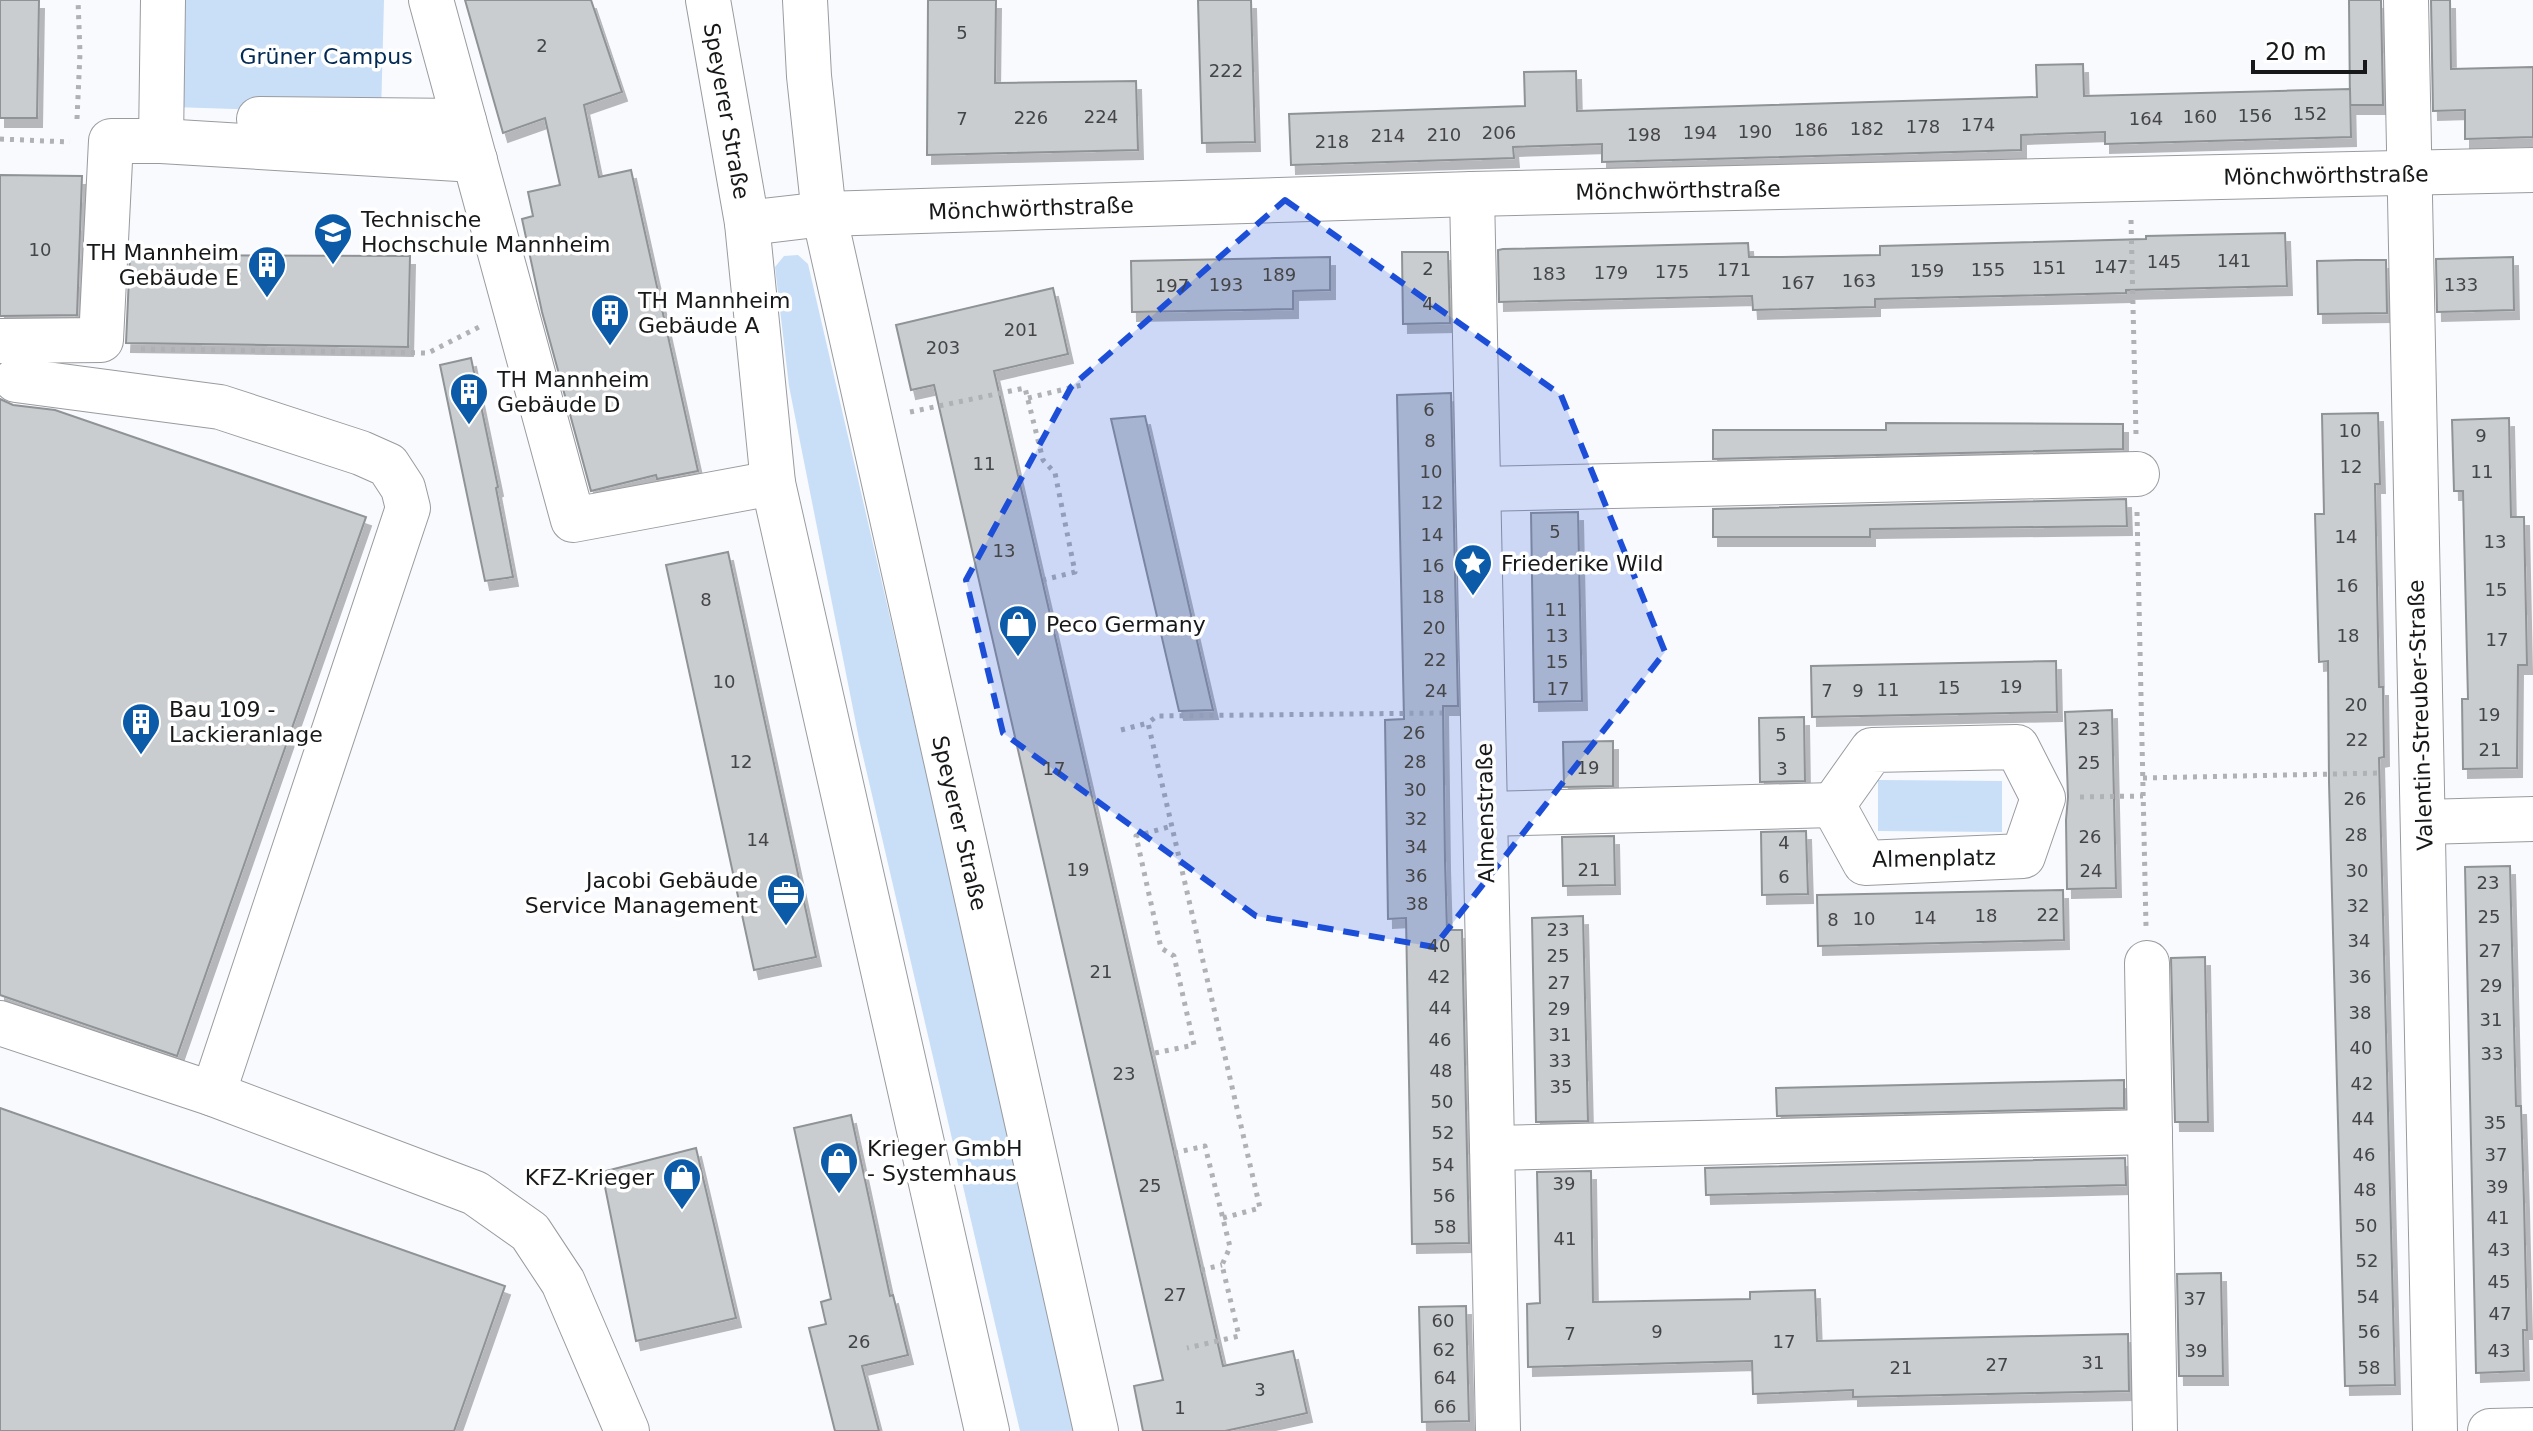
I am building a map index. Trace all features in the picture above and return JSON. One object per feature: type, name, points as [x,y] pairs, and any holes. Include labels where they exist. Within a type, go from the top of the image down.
[{"type":"street","points":[[161,130],[163,0]]},
{"type":"street","points":[[431,0],[573,520],[773,483]]},
{"type":"street","name":"Speyerer Straße","points":[[708,0],[747,223],[773,483],[987,1431]]},
{"type":"street","name":"Speyerer Straße","points":[[805,0],[809,76],[824,214],[1096,1431]]},
{"type":"street","name":"Valentin-Streuber-Straße","points":[[2406,0],[2435,1431]]},
{"type":"street","points":[[8,360],[101,340],[93,142],[161,130],[470,140]]},
{"type":"street","name":"Mönchwörthstraße","points":[[824,214],[1472,194],[2533,170]]},
{"type":"street","name":"Almenstraße","points":[[1472,194],[1498,1431]]},
{"type":"street","name":"Speyerer Straße","points":[[747,223],[824,214]]},
{"type":"street","points":[[8,360],[220,407],[361,453],[388,465],[403,488],[408,508],[213,1094]]},
{"type":"street","points":[[1479,489],[2137,474]]},
{"type":"street","points":[[1485,814],[1833,805],[1872,750],[2017,747],[2043,798]]},
{"type":"street","name":"Almenplatz","points":[[1833,805],[1865,863],[2023,856],[2043,798]]},
{"type":"street","points":[[2423,822],[2533,819]]},
{"type":"street","points":[[2147,963],[2155,1431]]},
{"type":"street","points":[[0,1023],[213,1094],[475,1193],[530,1232],[563,1282],[627,1431]]},
{"type":"street","points":[[1492,1148],[2150,1132]]},
{"type":"street","points":[[2490,1431],[2533,1430]]},
{"type":"path","points":[[0,139],[93,142],[80,53],[78,0]]},
{"type":"path","points":[[2131,179],[2147,963]]},
{"type":"path","points":[[101,340],[124,348],[428,353],[516,309]]},
{"type":"path","points":[[1028,398],[1082,385]]},
{"type":"path","points":[[870,420],[1025,388],[1043,460],[1055,473],[1075,572],[1043,580]]},
{"type":"path","points":[[1121,730],[1148,723],[1157,716],[1483,712]]},
{"type":"path","points":[[1148,723],[1260,1208],[1223,1218]]},
{"type":"path","points":[[2143,778],[2421,772]]},
{"type":"path","points":[[2043,798],[2143,796]]},
{"type":"path","points":[[1155,1053],[1194,1045],[1174,956],[1161,948],[1136,836],[1172,826]]},
{"type":"path","points":[[1174,1153],[1205,1146],[1230,1247],[1222,1265],[1239,1336],[1187,1348]]},
{"type":"path","points":[[1201,1270],[1222,1265]]},
{"type":"highlighted area","points":[[1285,200],[1561,395],[1665,652],[1434,947],[1256,916],[1003,733],[966,580],[1071,387]]},
{"type":"green space","name":"Grüner Campus","points":[[181,0],[384,0],[381,114],[174,107]]},
{"type":"green space","points":[[798,255],[808,264],[1079,1431],[1020,1431],[859,739],[789,386],[775,267],[784,256]]},
{"type":"green space","points":[[1878,780],[2002,781],[2002,832],[1878,831]]},
{"type":"building","points":[[0,0],[39,0],[37,118],[0,118]]},
{"type":"building","name":"TH Mannheim Gebäude A","points":[[465,0],[591,0],[622,92],[584,105],[599,177],[631,170],[698,471],[657,479],[656,475],[591,491],[542,312],[522,219],[533,216],[528,192],[560,185],[545,118],[503,133]]},
{"type":"building","points":[[928,0],[996,0],[995,83],[1136,81],[1138,150],[927,155]]},
{"type":"building","points":[[1198,0],[1251,0],[1255,142],[1202,143]]},
{"type":"building","points":[[2349,0],[2381,0],[2383,105],[2350,105]]},
{"type":"building","points":[[2431,0],[2450,0],[2451,69],[2533,67],[2533,137],[2465,139],[2465,110],[2433,111]]},
{"type":"building","points":[[2083,64],[2084,96],[2350,89],[2351,137],[2105,144],[2105,132],[2021,135],[2021,150],[1602,162],[1602,144],[1513,147],[1514,158],[1291,165],[1289,114],[1525,106],[1524,72],[1576,71],[1577,111],[2037,97],[2036,65]]},
{"type":"building","points":[[0,175],[82,176],[77,315],[0,316]]},
{"type":"building","points":[[2285,233],[2287,286],[1875,299],[1875,307],[1753,310],[1752,296],[1499,302],[1498,250],[1503,249],[1748,243],[1749,257],[1880,255],[1880,246]]},
{"type":"building","points":[[1402,252],[1448,252],[1450,323],[1403,324]]},
{"type":"building","name":"TH Mannheim Gebäude E","points":[[130,255],[410,256],[408,347],[126,343]]},
{"type":"building","points":[[1330,257],[1330,290],[1293,291],[1293,309],[1132,312],[1131,261]]},
{"type":"building","points":[[2513,257],[2514,310],[2437,312],[2436,259]]},
{"type":"building","points":[[2386,260],[2387,313],[2318,314],[2317,261]]},
{"type":"building","points":[[1053,288],[1068,354],[994,371],[1223,1366],[1293,1351],[1307,1413],[1225,1431],[1143,1431],[1134,1386],[1163,1380],[934,385],[911,390],[896,325]]},
{"type":"building","name":"TH Mannheim Gebäude D","points":[[471,358],[513,577],[485,581],[440,365]]},
{"type":"building","points":[[1451,393],[1458,706],[1443,706],[1445,861],[1447,930],[1462,930],[1469,1243],[1412,1244],[1406,918],[1388,919],[1385,720],[1404,719],[1397,395]]},
{"type":"building","name":"Bau 109 - Lackieranlage","points":[[0,399],[13,405],[55,410],[366,517],[177,1056],[0,995]]},
{"type":"building","points":[[2378,413],[2380,484],[2375,484],[2379,687],[2383,687],[2384,757],[2379,758],[2395,1385],[2345,1386],[2328,661],[2319,662],[2315,514],[2324,514],[2322,414]]},
{"type":"building","points":[[1145,416],[1213,710],[1179,711],[1111,419]]},
{"type":"building","points":[[2509,418],[2511,517],[2524,517],[2527,665],[2518,665],[2517,768],[2463,769],[2462,699],[2468,699],[2463,491],[2454,491],[2452,420]]},
{"type":"building","points":[[1886,423],[2123,424],[2123,449],[1713,459],[1713,430],[1886,430]]},
{"type":"building","points":[[2126,499],[2127,526],[1870,529],[1870,537],[1713,537],[1713,509]]},
{"type":"building","points":[[1578,512],[1582,701],[1534,702],[1531,513]]},
{"type":"building","points":[[728,552],[816,957],[754,970],[666,565]]},
{"type":"building","points":[[2056,661],[2057,712],[1812,717],[1811,666]]},
{"type":"building","points":[[2112,710],[2116,888],[2067,889],[2065,712]]},
{"type":"building","points":[[1804,717],[1805,781],[1760,782],[1759,718]]},
{"type":"building","points":[[1613,741],[1613,786],[1564,787],[1563,742]]},
{"type":"building","points":[[1806,831],[1808,894],[1762,895],[1761,832]]},
{"type":"building","points":[[1614,836],[1615,885],[1563,886],[1562,837]]},
{"type":"building","points":[[2510,866],[2516,1106],[2521,1106],[2527,1330],[2523,1330],[2524,1371],[2476,1373],[2465,867]]},
{"type":"building","points":[[2063,890],[2064,940],[1818,946],[1817,895]]},
{"type":"building","points":[[1583,916],[1588,1121],[1536,1122],[1532,918]]},
{"type":"building","points":[[2205,957],[2208,1122],[2175,1122],[2171,958]]},
{"type":"building","points":[[2124,1080],[2124,1108],[1777,1116],[1776,1088]]},
{"type":"building","points":[[0,1108],[505,1286],[454,1431],[0,1431]]},
{"type":"building","points":[[851,1115],[890,1296],[893,1295],[908,1355],[862,1366],[879,1431],[835,1431],[809,1328],[826,1324],[821,1302],[831,1299],[794,1128]]},
{"type":"building","points":[[696,1148],[736,1318],[636,1341],[602,1172]]},
{"type":"building","points":[[2125,1158],[2126,1185],[1706,1195],[1705,1168]]},
{"type":"building","points":[[1591,1171],[1593,1302],[1750,1299],[1750,1292],[1815,1290],[1817,1341],[2128,1334],[2129,1391],[1853,1397],[1853,1390],[1753,1394],[1752,1361],[1528,1367],[1527,1304],[1540,1303],[1537,1172]]},
{"type":"building","points":[[2221,1273],[2223,1376],[2179,1376],[2177,1274]]},
{"type":"building","points":[[1466,1306],[1469,1421],[1422,1422],[1419,1307]]},
{"type":"place","name":"Technische Hochschule Mannheim","points":[[333,266]]},
{"type":"place","name":"TH Mannheim Gebäude E","points":[[267,299]]},
{"type":"place","name":"TH Mannheim Gebäude A","points":[[610,347]]},
{"type":"place","name":"TH Mannheim Gebäude D","points":[[469,426]]},
{"type":"place","name":"Friederike Wild","points":[[1473,597]]},
{"type":"place","name":"Peco Germany","points":[[1018,658]]},
{"type":"place","name":"Bau 109 - Lackieranlage","points":[[141,756]]},
{"type":"place","name":"Jacobi Gebäude Service Management","points":[[786,927]]},
{"type":"place","name":"Krieger GmbH - Systemhaus","points":[[839,1195]]},
{"type":"place","name":"KFZ-Krieger","points":[[682,1211]]}]
